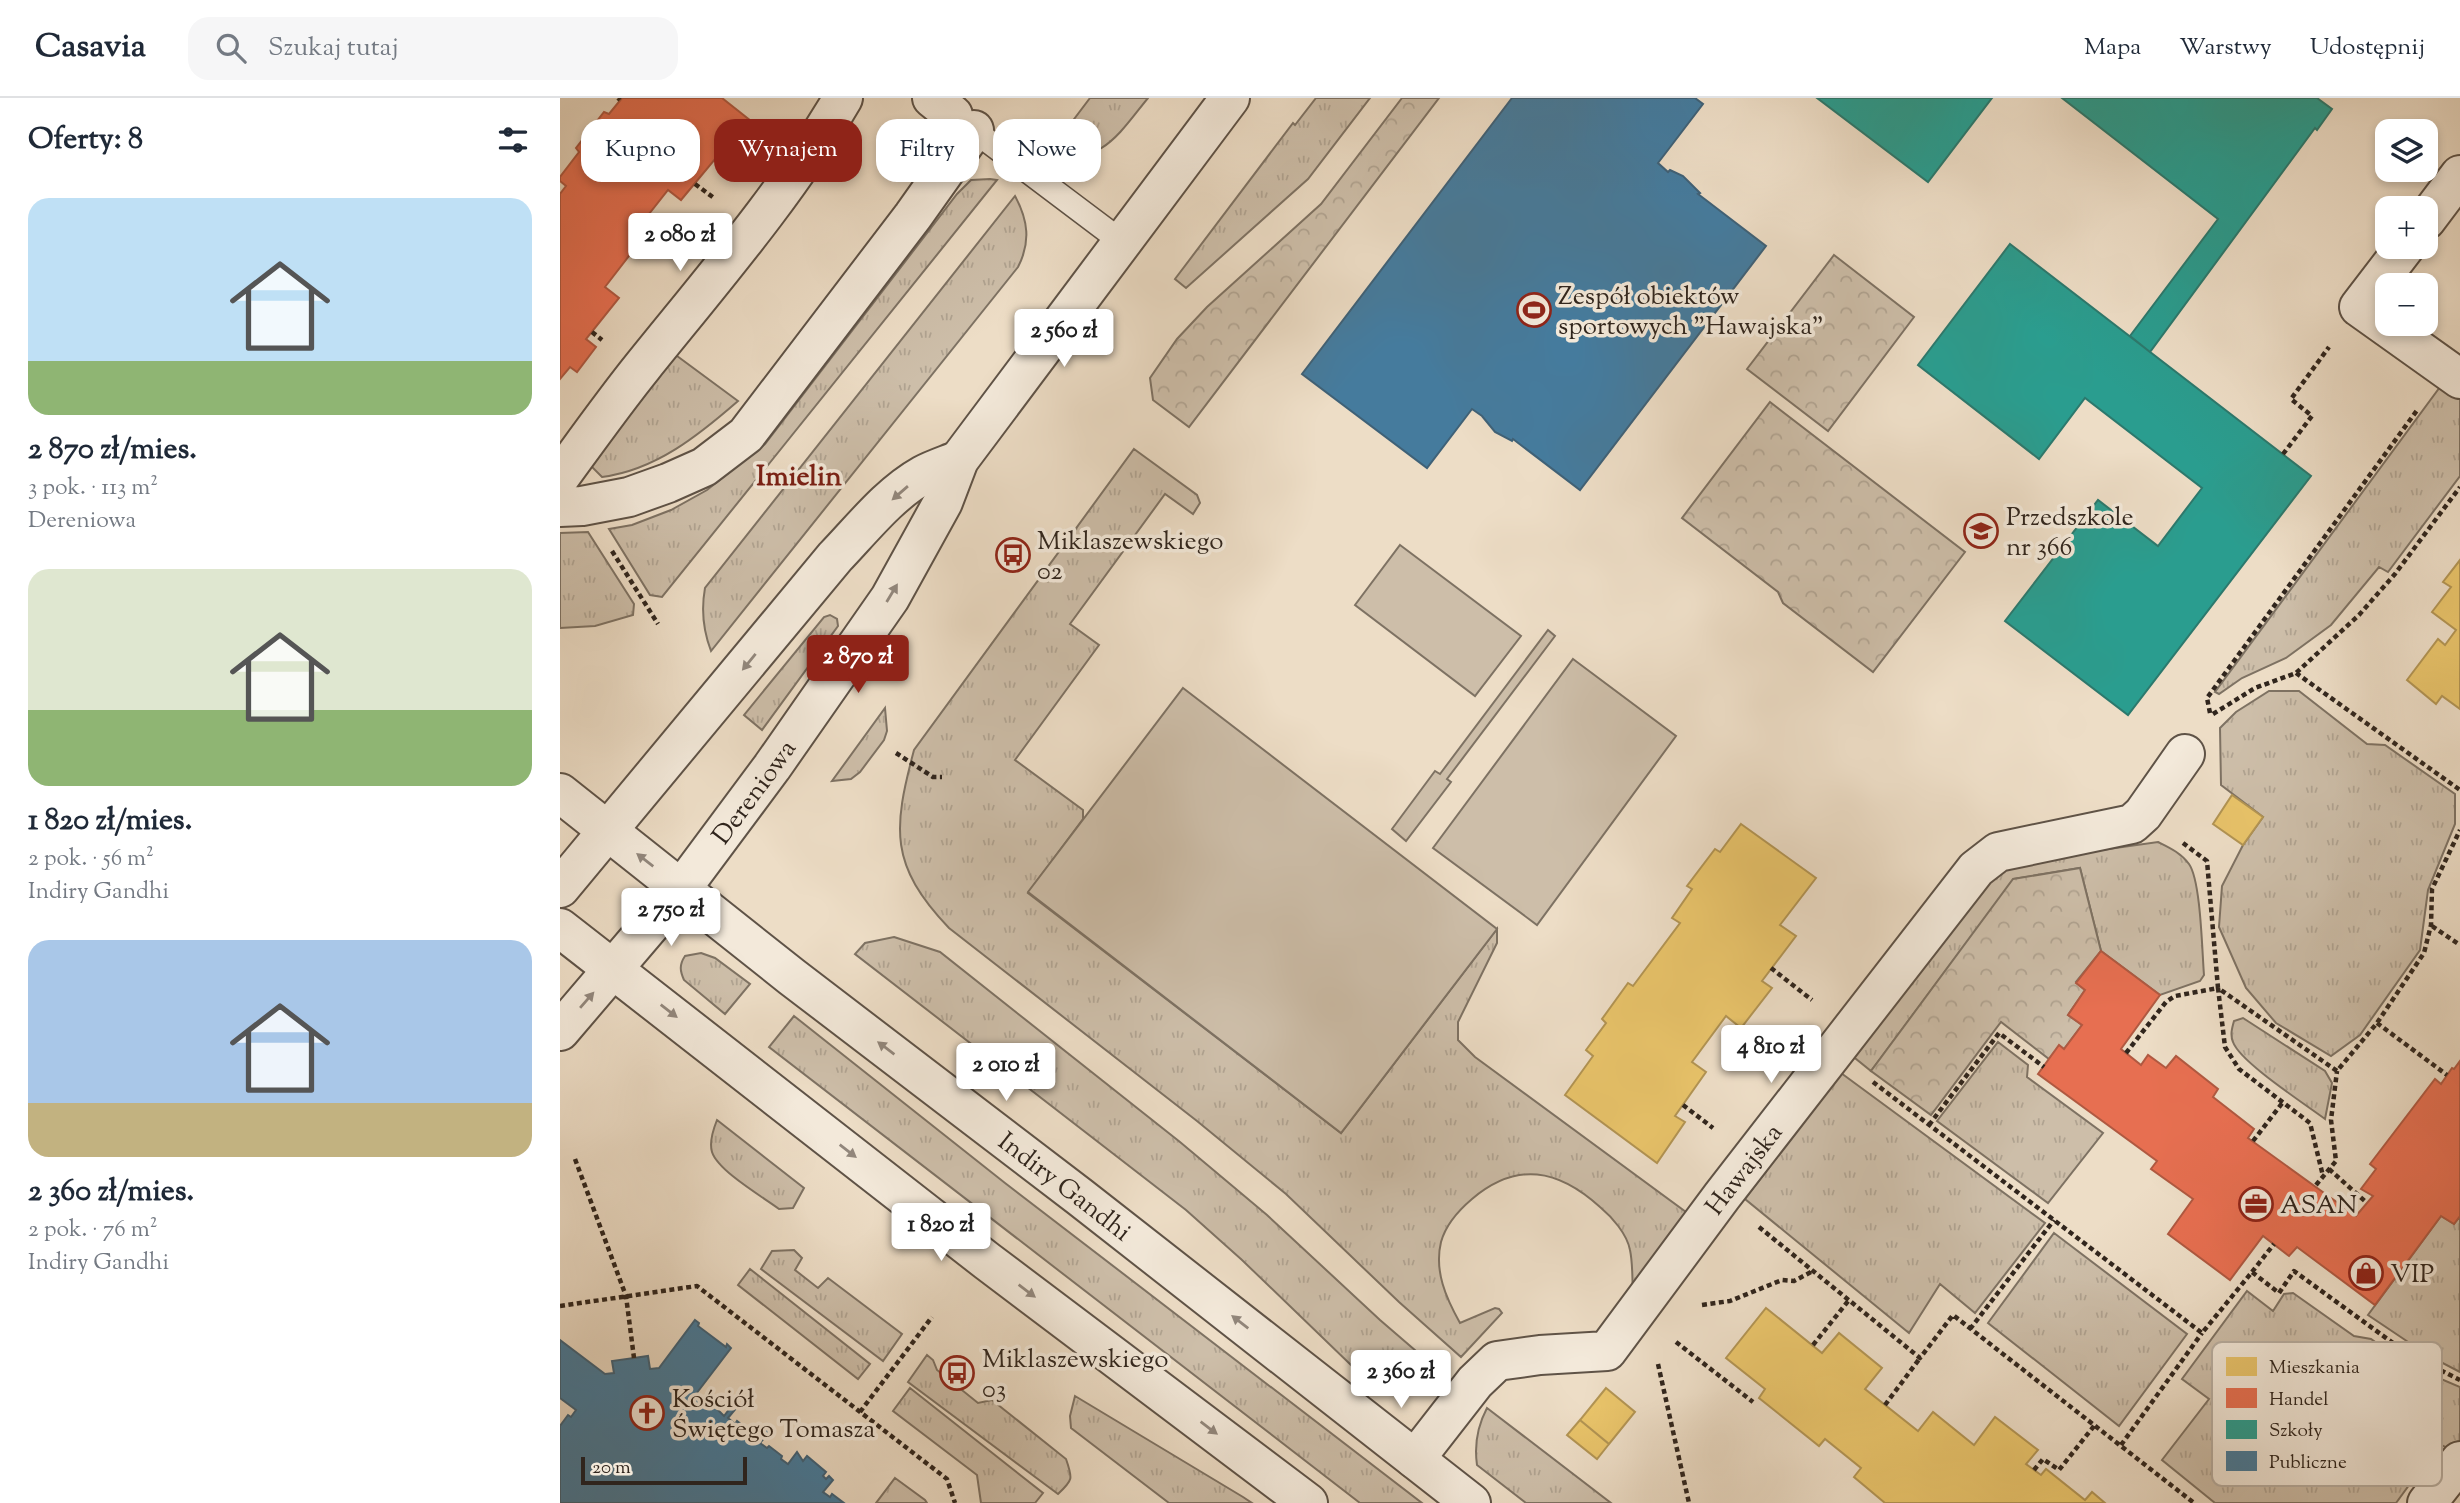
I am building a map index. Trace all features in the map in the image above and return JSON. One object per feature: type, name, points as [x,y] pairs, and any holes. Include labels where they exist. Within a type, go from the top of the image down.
[{"type":"street","points":[[560,477],[640,369],[755,229],[818,140],[843,98]]},
{"type":"street","name":"Dereniowa","points":[[560,1031],[682,888],[772,767],[890,598],[943,502],[959,460],[1230,98]]},
{"type":"street","points":[[560,507],[582,506],[629,497],[668,483],[704,467],[746,435],[913,216],[953,114]]},
{"type":"street","points":[[2438,204],[2460,175]]},
{"type":"street","points":[[2396,259],[2359,307],[2454,374]]},
{"type":"street","points":[[560,888],[852,539],[908,485],[923,475],[959,460]]},
{"type":"street","name":"Hawajska","points":[[1415,1459],[1475,1382],[1497,1361],[1540,1354],[1607,1351],[1722,1196],[1976,869],[1998,852],[2132,824],[2143,814],[2185,754]]},
{"type":"street","name":"Indiry Gandhi","points":[[560,793],[792,977],[1070,1189],[1471,1503]]},
{"type":"street","points":[[560,928],[987,1261],[1308,1503]]},
{"type":"street","points":[[2442,1484],[2460,1461]]},
{"type":"street","points":[[2427,1503],[2440,1486]]},
{"type":"lane","points":[[953,114],[1122,242]]},
{"type":"path","points":[[2283,454],[2312,416],[2291,399],[2359,307]]},
{"type":"path","points":[[2454,374],[2207,698],[2211,716],[2255,688],[2296,673],[2359,615],[2395,574],[2460,487]]},
{"type":"path","points":[[622,567],[658,624]]},
{"type":"path","points":[[2296,673],[2460,790]]},
{"type":"path","points":[[896,753],[933,777],[942,777]]},
{"type":"path","points":[[2143,814],[2207,861],[2225,1047],[2239,1069],[2310,1123],[2323,1176]]},
{"type":"path","points":[[2316,1185],[2336,1161],[2331,1120],[2337,1071],[2377,1023],[2424,953],[2431,925],[2432,889],[2460,830]]},
{"type":"path","points":[[2431,925],[2460,945]]},
{"type":"path","points":[[2126,1053],[2166,1002],[2175,996],[2218,988],[2337,1071]]},
{"type":"path","points":[[2377,1023],[2447,1075]]},
{"type":"path","points":[[1929,1125],[1998,1032],[2044,1067]]},
{"type":"path","points":[[1833,1053],[2202,1333]]},
{"type":"path","points":[[2253,1141],[2283,1102]]},
{"type":"path","points":[[575,1159],[626,1296],[634,1358]]},
{"type":"path","points":[[2329,1170],[2367,1203]]},
{"type":"path","points":[[1970,1329],[2054,1220]]},
{"type":"path","points":[[1769,1235],[1920,1358]]},
{"type":"path","points":[[2120,1446],[2202,1333],[2274,1244]]},
{"type":"path","points":[[1633,1317],[1657,1314],[1682,1304],[1712,1305],[1730,1301],[1782,1280],[1794,1281],[1813,1271]]},
{"type":"path","points":[[2252,1272],[2279,1293],[2294,1271],[2392,1342]]},
{"type":"path","points":[[560,1306],[697,1286],[947,1479],[955,1503]]},
{"type":"path","points":[[1813,1345],[1849,1300]]},
{"type":"path","points":[[1885,1405],[1953,1315],[2190,1502]]},
{"type":"path","points":[[860,1412],[932,1317]]},
{"type":"path","points":[[1633,1317],[1658,1328],[1752,1402]]},
{"type":"path","points":[[1633,1317],[1652,1336],[1689,1503]]},
{"type":"path","points":[[2442,1371],[2460,1380]]},
{"type":"path","points":[[2034,1470],[2043,1459],[2059,1470],[2095,1426]]},
{"type":"green space","points":[[1090,98],[1148,98],[1118,134],[1101,148],[1101,119],[1074,119]]},
{"type":"green space","points":[[1316,98],[1370,98],[1308,179],[1186,288],[1175,279],[1293,123],[1295,125]]},
{"type":"green space","points":[[1402,98],[1439,98],[1189,427],[1153,400],[1150,378],[1177,339],[1207,307],[1321,204]]},
{"type":"green space","points":[[993,179],[995,182],[662,597],[650,595],[609,529],[632,525],[671,510],[707,490],[765,444],[957,194],[969,182],[979,182],[979,180]]},
{"type":"green space","points":[[1015,196],[1023,214],[1026,231],[1025,249],[1018,267],[711,651],[704,620],[705,588]]},
{"type":"green space","points":[[1834,255],[1914,317],[1828,431],[1747,369]]},
{"type":"green space","points":[[673,353],[738,401],[676,449],[641,467],[602,477],[589,464]]},
{"type":"green space","points":[[2440,387],[2460,396],[2460,476],[2388,572],[2379,567],[2331,625],[2286,658],[2242,678],[2219,694],[2215,692]]},
{"type":"green space","points":[[1770,402],[1965,552],[1873,672],[1783,603],[1778,592],[1682,518]]},
{"type":"green space","points":[[1134,449],[1197,495],[1200,503],[1193,514],[1165,494],[1070,624],[1099,645],[1015,760],[1083,810],[1083,819],[1028,893],[1341,1133],[1497,929],[1497,943],[1458,1022],[1458,1040],[1475,1057],[1690,1215],[1633,1293],[1632,1261],[1626,1238],[1605,1211],[1569,1184],[1553,1178],[1537,1174],[1505,1179],[1489,1187],[1462,1208],[1450,1223],[1441,1242],[1440,1274],[1460,1323],[1495,1308],[1502,1313],[1461,1357],[1286,1194],[1197,1121],[949,928],[915,885],[901,845],[900,824],[902,802],[914,750]]},
{"type":"green space","points":[[588,532],[634,604],[633,615],[595,626],[560,628],[560,533]]},
{"type":"green space","points":[[1400,545],[1521,636],[1475,696],[1355,605]]},
{"type":"green space","points":[[830,615],[837,619],[838,626],[762,730],[744,715],[824,617]]},
{"type":"green space","points":[[1548,630],[1555,636],[1447,779],[1451,782],[1406,841],[1392,829],[1435,771],[1440,774]]},
{"type":"green space","points":[[1573,659],[1676,736],[1537,925],[1433,848]]},
{"type":"green space","points":[[1183,688],[1497,929],[1341,1133],[1028,892]]},
{"type":"green space","points":[[2269,691],[2299,691],[2367,744],[2385,745],[2455,794],[2455,824],[2428,890],[2420,950],[2360,1035],[2331,1056],[2276,1023],[2246,988],[2219,927],[2222,886],[2243,845],[2263,817],[2221,785],[2220,728],[2236,712]]},
{"type":"green space","points":[[885,708],[887,731],[884,740],[860,772],[851,779],[832,781]]},
{"type":"green space","points":[[2158,842],[2182,857],[2193,873],[2202,934],[2204,975],[2200,981],[2160,995],[2101,951],[2080,868],[2014,879],[1871,1071],[1850,1054],[2002,864]]},
{"type":"green space","points":[[2080,868],[2101,951],[2076,982],[2085,990],[2068,1015],[2082,1025],[2064,1049],[2059,1046],[2049,1059],[2001,1022],[1931,1115],[1871,1071],[2013,879]]},
{"type":"green space","points":[[894,937],[940,952],[1180,1142],[1267,1215],[1445,1376],[1428,1389],[1407,1395],[1386,1395],[1186,1210],[855,954],[865,943]]},
{"type":"green space","points":[[701,953],[715,958],[750,984],[725,1014],[684,980],[681,965],[685,956]]},
{"type":"green space","points":[[794,1016],[1005,1183],[1422,1503],[1360,1503],[769,1047]]},
{"type":"green space","points":[[2243,1018],[2325,1071],[2332,1083],[2325,1119],[2260,1071],[2238,1050],[2231,1034],[2234,1021]]},
{"type":"green space","points":[[1998,1042],[2028,1065],[2027,1077],[2103,1133],[2048,1203],[1937,1121]]},
{"type":"green space","points":[[1841,1073],[2045,1223],[1975,1313],[1940,1284],[1909,1333],[1745,1199]]},
{"type":"green space","points":[[717,1120],[804,1188],[793,1208],[779,1209],[752,1191],[716,1159],[711,1144]]},
{"type":"green space","points":[[2441,1216],[2454,1224],[2460,1216],[2460,1372],[2442,1363],[2442,1342],[2408,1342],[2368,1315]]},
{"type":"green space","points":[[2054,1233],[2187,1334],[2119,1426],[1988,1323]]},
{"type":"green space","points":[[794,1250],[802,1258],[795,1270],[818,1288],[828,1278],[902,1334],[883,1361],[761,1269],[772,1251]]},
{"type":"green space","points":[[750,1269],[870,1364],[858,1379],[738,1285]]},
{"type":"green space","points":[[2247,1291],[2273,1311],[2284,1294],[2293,1293],[2354,1336],[2375,1342],[2212,1342],[2212,1486],[2408,1486],[2396,1503],[2215,1503],[2162,1460],[2209,1399],[2182,1379]]},
{"type":"green space","points":[[927,1355],[933,1360],[937,1370],[978,1403],[992,1400],[1066,1459],[1070,1479],[1058,1494],[908,1382]]},
{"type":"green space","points":[[2442,1379],[2460,1387],[2460,1443],[2454,1451],[2442,1445]]},
{"type":"green space","points":[[910,1388],[1043,1493],[1035,1503],[981,1503],[977,1475],[893,1411]]},
{"type":"green space","points":[[1075,1396],[1252,1503],[1169,1503],[1071,1428],[1070,1416]]},
{"type":"green space","points":[[1487,1408],[1611,1503],[1526,1503],[1477,1465],[1477,1436]]},
{"type":"green space","points":[[895,1478],[925,1500],[927,1503],[876,1503]]},
{"type":"building: Mieszkania","points":[[2460,560],[2460,709],[2442,696],[2436,704],[2407,680],[2438,639],[2445,645],[2456,630],[2432,612],[2451,587],[2443,582]]},
{"type":"building: Mieszkania","points":[[2232,795],[2263,817],[2243,845],[2213,824]]},
{"type":"building: Mieszkania","points":[[1741,824],[1816,878],[1780,925],[1796,936],[1762,981],[1772,988],[1741,1028],[1726,1016],[1692,1062],[1706,1072],[1675,1116],[1685,1122],[1657,1163],[1565,1095],[1593,1056],[1586,1050],[1606,1023],[1602,1019],[1628,983],[1633,986],[1680,923],[1672,918],[1692,889],[1687,886],[1715,849],[1720,852]]},
{"type":"building: Mieszkania","points":[[1766,1308],[1822,1353],[1839,1333],[1882,1368],[1865,1389],[1918,1431],[1933,1412],[1974,1445],[1995,1417],[2038,1450],[2026,1464],[2041,1475],[2046,1469],[2085,1500],[2092,1492],[2105,1503],[1885,1503],[1854,1477],[1861,1468],[1825,1439],[1819,1446],[1759,1398],[1765,1389],[1726,1358]]},
{"type":"building: Mieszkania","points":[[1606,1388],[1635,1412],[1609,1444],[1580,1420]]},
{"type":"building: Mieszkania","points":[[1580,1420],[1609,1444],[1597,1459],[1567,1435]]},
{"type":"building: Handel","points":[[622,98],[722,98],[748,119],[714,119],[714,160],[700,177],[700,119],[599,119],[604,112],[609,114]]},
{"type":"building: Handel","points":[[581,142],[581,182],[696,182],[681,200],[668,190],[634,233],[642,239],[605,287],[619,298],[586,339],[596,347],[577,372],[570,367],[560,379],[560,194],[566,186],[560,181],[560,177],[579,152],[576,148]]},
{"type":"building: Handel","points":[[2101,951],[2160,995],[2121,1049],[2141,1065],[2148,1055],[2166,1068],[2176,1056],[2218,1089],[2213,1097],[2254,1129],[2248,1138],[2356,1216],[2373,1196],[2361,1189],[2376,1169],[2370,1164],[2435,1079],[2441,1084],[2460,1061],[2460,1216],[2454,1224],[2441,1216],[2375,1305],[2297,1247],[2289,1256],[2263,1236],[2230,1280],[2168,1234],[2193,1199],[2151,1169],[2157,1161],[2038,1074],[2059,1045],[2064,1049],[2082,1025],[2068,1015],[2085,990],[2076,983]]},
{"type":"building: Szkoły","points":[[1817,98],[1992,98],[1928,182]]},
{"type":"building: Szkoły","points":[[2062,98],[2317,98],[2332,109],[2317,130],[2315,128],[2150,352],[2130,336],[2218,219]]},
{"type":"building: Szkoły","points":[[2010,244],[2311,476],[2128,715],[2005,621],[2098,500],[2158,546],[2202,488],[2085,398],[2039,459],[1918,365]]},
{"type":"building: Publiczne","name":"Zespół obiektów sportowych \"Hawajska\"","points":[[1512,98],[1695,98],[1703,104],[1658,163],[1668,172],[1670,170],[1683,176],[1700,193],[1698,194],[1766,246],[1580,490],[1513,439],[1512,441],[1495,432],[1482,416],[1472,409],[1427,468],[1302,374]]},
{"type":"building: Publiczne","name":"Kościół Świętego Tomasza","points":[[695,1320],[699,1323],[698,1326],[731,1348],[696,1394],[703,1399],[706,1397],[719,1407],[717,1409],[724,1416],[734,1403],[738,1406],[728,1418],[735,1424],[737,1421],[756,1439],[766,1428],[770,1431],[760,1443],[767,1448],[769,1446],[788,1464],[797,1452],[803,1461],[807,1456],[826,1472],[823,1476],[826,1479],[829,1476],[833,1480],[823,1492],[830,1497],[832,1494],[844,1503],[560,1503],[560,1426],[568,1415],[571,1417],[576,1410],[560,1398],[560,1340],[605,1374],[614,1373],[612,1361],[648,1356],[650,1369],[659,1368]]},
{"type":"place","name":"Zespół obiektów sportowych \"Hawajska\"","points":[[1534,310]]},
{"type":"place","name":"Przedszkole nr 366","points":[[1981,531]]},
{"type":"place","name":"Miklaszewskiego 02","points":[[1013,555]]},
{"type":"place","name":"ASAN","points":[[2256,1204]]},
{"type":"place","name":"VIP","points":[[2366,1273]]},
{"type":"place","name":"Miklaszewskiego 03","points":[[957,1373]]},
{"type":"place","name":"Kościół Świętego Tomasza","points":[[647,1413]]},
{"type":"district","name":"Imielin","points":[[799,475]]}]
